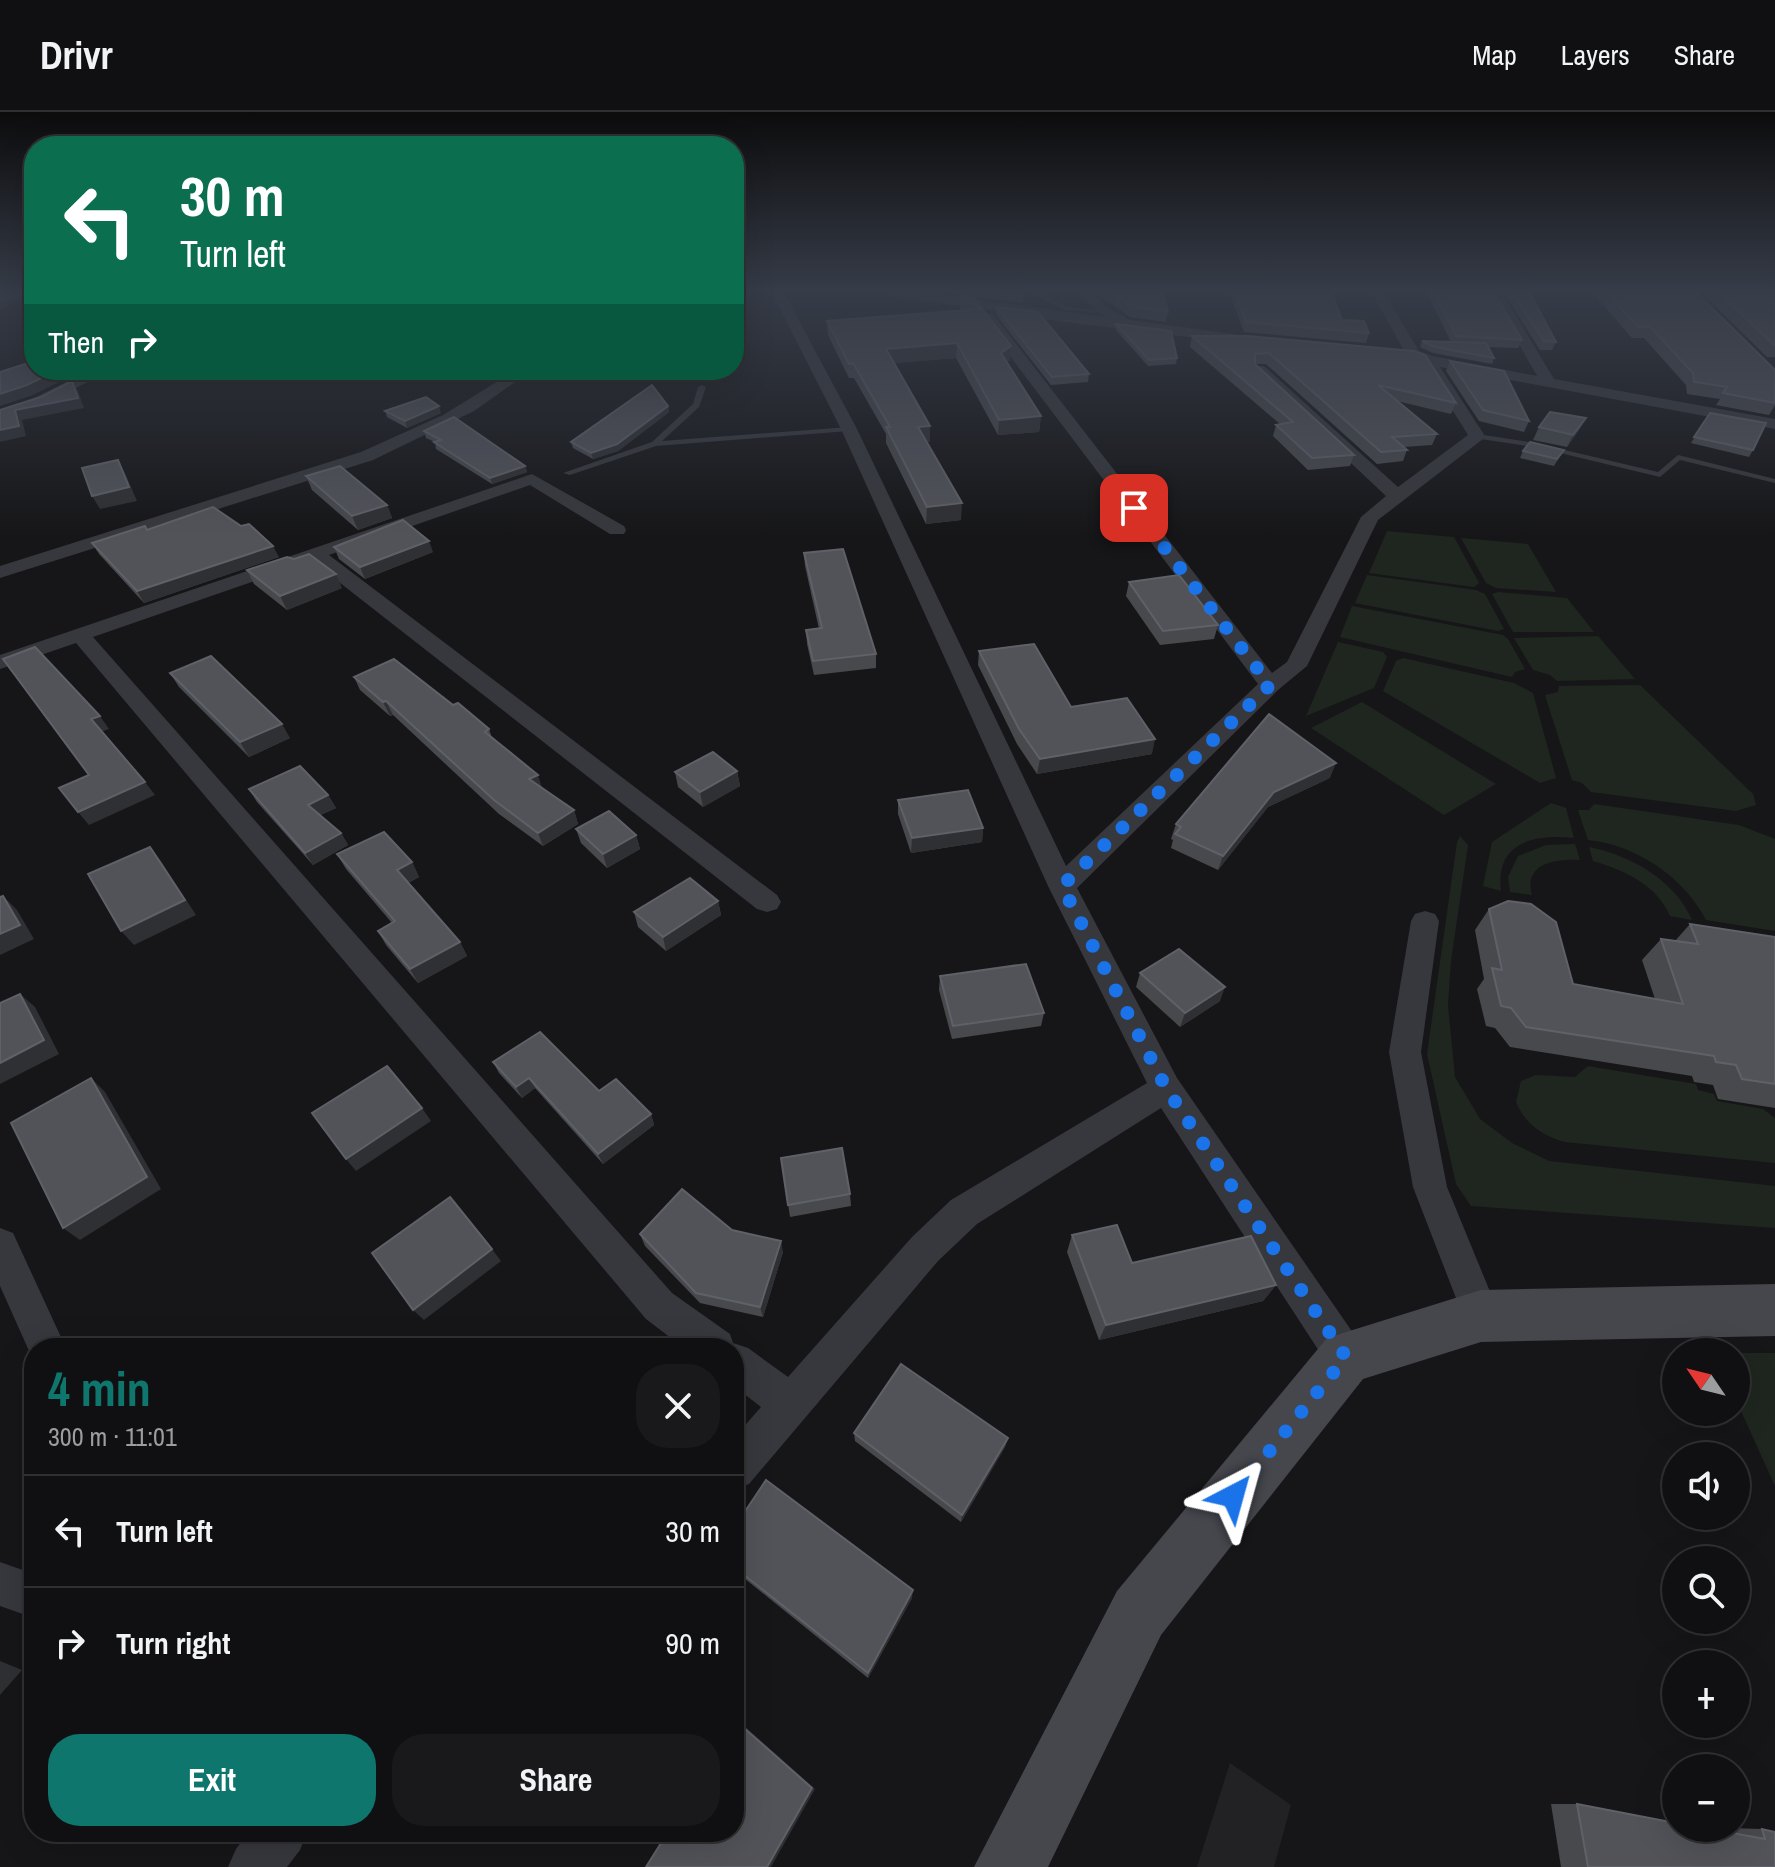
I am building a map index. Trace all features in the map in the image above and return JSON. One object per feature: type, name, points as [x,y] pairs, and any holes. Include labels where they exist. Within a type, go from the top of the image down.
[{"type":"main road","points":[[1010,1867],[1139,1613],[1346,1357],[1481,1316],[1775,1310]]},
{"type":"street","points":[[820,373],[849,429],[1062,886],[1166,1088],[1346,1357]]},
{"type":"street","points":[[1030,373],[1270,685]]},
{"type":"street","points":[[1263,373],[1397,496]]},
{"type":"street","points":[[1062,886],[1270,685],[1296,666],[1370,517],[1477,436],[1427,373]]},
{"type":"street","points":[[1509,373],[1775,424]]},
{"type":"street","points":[[1543,373],[1547,380]]},
{"type":"street","points":[[0,414],[40,401],[83,380]]},
{"type":"street","points":[[0,572],[367,456],[447,420],[498,392],[513,380]]},
{"type":"street","points":[[0,662],[532,479],[617,530]]},
{"type":"street","points":[[315,554],[767,902]]},
{"type":"street","points":[[80,635],[659,1306],[702,1338]]},
{"type":"street","points":[[1425,921],[1405,1052],[1430,1187],[1481,1316]]},
{"type":"street","points":[[744,1458],[925,1249],[964,1212],[1166,1088]]},
{"type":"street","points":[[0,1245],[42,1338]]},
{"type":"street","points":[[744,1369],[791,1404]]},
{"type":"street","points":[[0,1584],[24,1592]]},
{"type":"street","points":[[254,1867],[274,1842]]},
{"type":"lane","points":[[655,444],[696,405],[702,387]]},
{"type":"lane","points":[[567,473],[655,444],[849,429]]},
{"type":"lane","points":[[1477,436],[1535,445],[1660,475],[1678,457],[1775,481]]},
{"type":"shaded area","points":[[1387,531],[1454,537],[1479,583],[1474,587],[1369,573]]},
{"type":"shaded area","points":[[1461,538],[1528,544],[1556,592],[1496,588],[1486,583]]},
{"type":"shaded area","points":[[1367,575],[1476,590],[1485,594],[1504,629],[1498,631],[1355,603]]},
{"type":"shaded area","points":[[1492,594],[1567,598],[1594,632],[1513,632]]},
{"type":"shaded area","points":[[1352,606],[1503,635],[1525,669],[1515,672],[1512,677],[1340,637]]},
{"type":"shaded area","points":[[1598,636],[1635,679],[1557,681],[1550,675],[1533,670],[1514,638]]},
{"type":"shaded area","points":[[1338,642],[1383,652],[1387,657],[1374,688],[1306,716]]},
{"type":"shaded area","points":[[1403,658],[1514,683],[1533,693],[1556,778],[1540,783],[1383,691],[1396,661]]},
{"type":"shaded area","points":[[1640,685],[1753,794],[1756,805],[1736,811],[1591,792],[1582,783],[1572,780],[1545,695],[1558,692],[1559,686]]},
{"type":"shaded area","points":[[1362,702],[1496,784],[1444,815],[1311,728]]},
{"type":"shaded area","points":[[1551,803],[1566,808],[1574,838],[1545,838],[1520,845],[1504,861],[1501,891],[1483,886],[1492,842]]},
{"type":"shaded area","points":[[1594,804],[1739,825],[1775,839],[1775,931],[1706,920],[1685,890],[1657,866],[1624,849],[1588,840],[1578,810],[1589,810]]},
{"type":"shaded area","points":[[1460,836],[1468,845],[1451,961],[1448,1005],[1455,1077],[1480,1119],[1512,1143],[1549,1161],[1775,1186],[1775,1228],[1471,1206],[1456,1184],[1427,1054]]},
{"type":"shaded area","points":[[1575,844],[1580,860],[1552,862],[1537,870],[1530,884],[1532,895],[1510,892],[1508,877],[1518,856],[1546,845]]},
{"type":"shaded area","points":[[1589,847],[1620,856],[1663,881],[1692,920],[1670,916],[1648,887],[1616,869],[1593,861]]},
{"type":"shaded area","points":[[1588,1066],[1696,1084],[1698,1090],[1714,1094],[1717,1101],[1763,1109],[1775,1118],[1775,1163],[1565,1142],[1542,1133],[1530,1123],[1516,1102],[1521,1081],[1536,1075],[1575,1077]]},
{"type":"shaded area","points":[[1750,1353],[1775,1353],[1775,1486],[1748,1426]]},
{"type":"shaded area","points":[[1230,1763],[1291,1805],[1274,1867],[1197,1867]]},
{"type":"building","points":[[0,373],[24,373],[24,380],[37,380],[27,385],[0,394]]},
{"type":"building","points":[[859,373],[900,373],[930,426],[918,427],[962,503],[927,507],[886,427],[890,427]]},
{"type":"building","points":[[973,373],[1014,373],[1041,416],[999,420]]},
{"type":"building","points":[[1049,373],[1089,374],[1052,377]]},
{"type":"building","points":[[1235,373],[1265,373],[1354,455],[1312,458],[1276,425],[1293,422]]},
{"type":"building","points":[[1292,373],[1437,373],[1456,403],[1378,385],[1437,434],[1392,437],[1407,450],[1381,452]]},
{"type":"building","points":[[1458,373],[1505,373],[1529,421],[1483,410]]},
{"type":"building","points":[[1693,373],[1775,373],[1775,403],[1723,393],[1727,387],[1694,382]]},
{"type":"building","points":[[72,381],[78,398],[15,410],[19,426],[0,430],[0,410],[41,397]]},
{"type":"building","points":[[652,385],[668,406],[617,444],[591,453],[571,442]]},
{"type":"building","points":[[426,397],[439,406],[405,421],[385,411]]},
{"type":"building","points":[[1550,412],[1586,418],[1573,435],[1539,427]]},
{"type":"building","points":[[1710,413],[1766,423],[1753,450],[1694,437]]},
{"type":"building","points":[[454,417],[525,466],[490,478],[434,442],[441,440],[424,431]]},
{"type":"building","points":[[1530,442],[1564,450],[1557,459],[1523,451]]},
{"type":"building","points":[[118,460],[129,487],[92,496],[82,468]]},
{"type":"building","points":[[340,466],[387,505],[352,516],[306,476]]},
{"type":"building","points":[[213,507],[241,526],[249,524],[273,546],[137,591],[92,543],[145,526],[147,530]]},
{"type":"building","points":[[403,520],[429,541],[360,567],[334,547]]},
{"type":"building","points":[[843,549],[876,654],[813,661],[806,630],[822,628],[804,553]]},
{"type":"building","points":[[309,554],[336,574],[280,596],[247,570],[287,557],[294,559]]},
{"type":"building","points":[[1179,575],[1218,625],[1163,631],[1129,582]]},
{"type":"building","points":[[1034,644],[1071,707],[1127,698],[1155,739],[1040,759],[1019,729],[979,651]]},
{"type":"building","points":[[35,647],[100,716],[91,719],[145,782],[78,812],[59,788],[89,775],[3,659]]},
{"type":"building","points":[[211,656],[282,724],[240,742],[170,673]]},
{"type":"building","points":[[394,659],[453,705],[458,703],[489,729],[485,732],[538,775],[529,779],[574,810],[538,833],[494,800],[386,701],[383,702],[354,677]]},
{"type":"building","points":[[1269,714],[1336,763],[1274,792],[1223,856],[1175,834],[1181,827],[1176,824]]},
{"type":"building","points":[[713,752],[737,771],[700,792],[675,772]]},
{"type":"building","points":[[300,766],[328,795],[308,805],[341,833],[305,853],[249,789]]},
{"type":"building","points":[[968,790],[983,828],[912,838],[898,800]]},
{"type":"building","points":[[609,811],[636,835],[603,854],[576,829]]},
{"type":"building","points":[[384,832],[412,862],[397,870],[460,942],[410,969],[378,931],[395,921],[337,854]]},
{"type":"building","points":[[150,847],[185,900],[121,931],[88,874]]},
{"type":"building","points":[[690,878],[718,901],[663,937],[634,912]]},
{"type":"building","points":[[3,896],[20,925],[0,934],[0,897]]},
{"type":"building","points":[[1508,901],[1531,904],[1556,922],[1573,984],[1683,1004],[1661,939],[1698,944],[1690,924],[1775,937],[1775,1084],[1742,1079],[1736,1065],[1716,1062],[1714,1056],[1526,1027],[1511,1008],[1501,1006],[1492,968],[1502,970],[1489,909]]},
{"type":"building","points":[[1179,949],[1225,987],[1185,1013],[1140,973]]},
{"type":"building","points":[[1026,964],[1044,1013],[953,1026],[940,976]]},
{"type":"building","points":[[20,994],[44,1040],[0,1063],[0,1003]]},
{"type":"building","points":[[540,1032],[599,1091],[616,1079],[651,1114],[598,1154],[529,1078],[516,1087],[493,1062]]},
{"type":"building","points":[[387,1066],[422,1108],[346,1159],[312,1113]]},
{"type":"building","points":[[91,1078],[147,1177],[63,1228],[11,1123]]},
{"type":"building","points":[[842,1148],[850,1194],[788,1205],[781,1158]]},
{"type":"building","points":[[682,1189],[732,1230],[781,1241],[760,1307],[696,1293],[640,1234]]},
{"type":"building","points":[[450,1197],[492,1249],[413,1310],[372,1253]]},
{"type":"building","points":[[1117,1225],[1132,1263],[1251,1236],[1276,1285],[1106,1325],[1072,1235]]},
{"type":"building","points":[[901,1364],[1008,1438],[962,1515],[854,1433]]},
{"type":"building","points":[[766,1480],[913,1590],[868,1673],[744,1575],[744,1513]]},
{"type":"building","points":[[744,1728],[812,1788],[767,1867],[646,1867],[662,1842],[744,1842]]},
{"type":"building","points":[[1577,1804],[1662,1820],[1662,1842],[1750,1842],[1750,1836],[1765,1839],[1762,1829],[1775,1832],[1775,1867],[1588,1867]]},
{"type":"route","points":[[1134,508],[1270,685],[1062,886],[1166,1088],[1346,1357],[1233,1496]]}]
